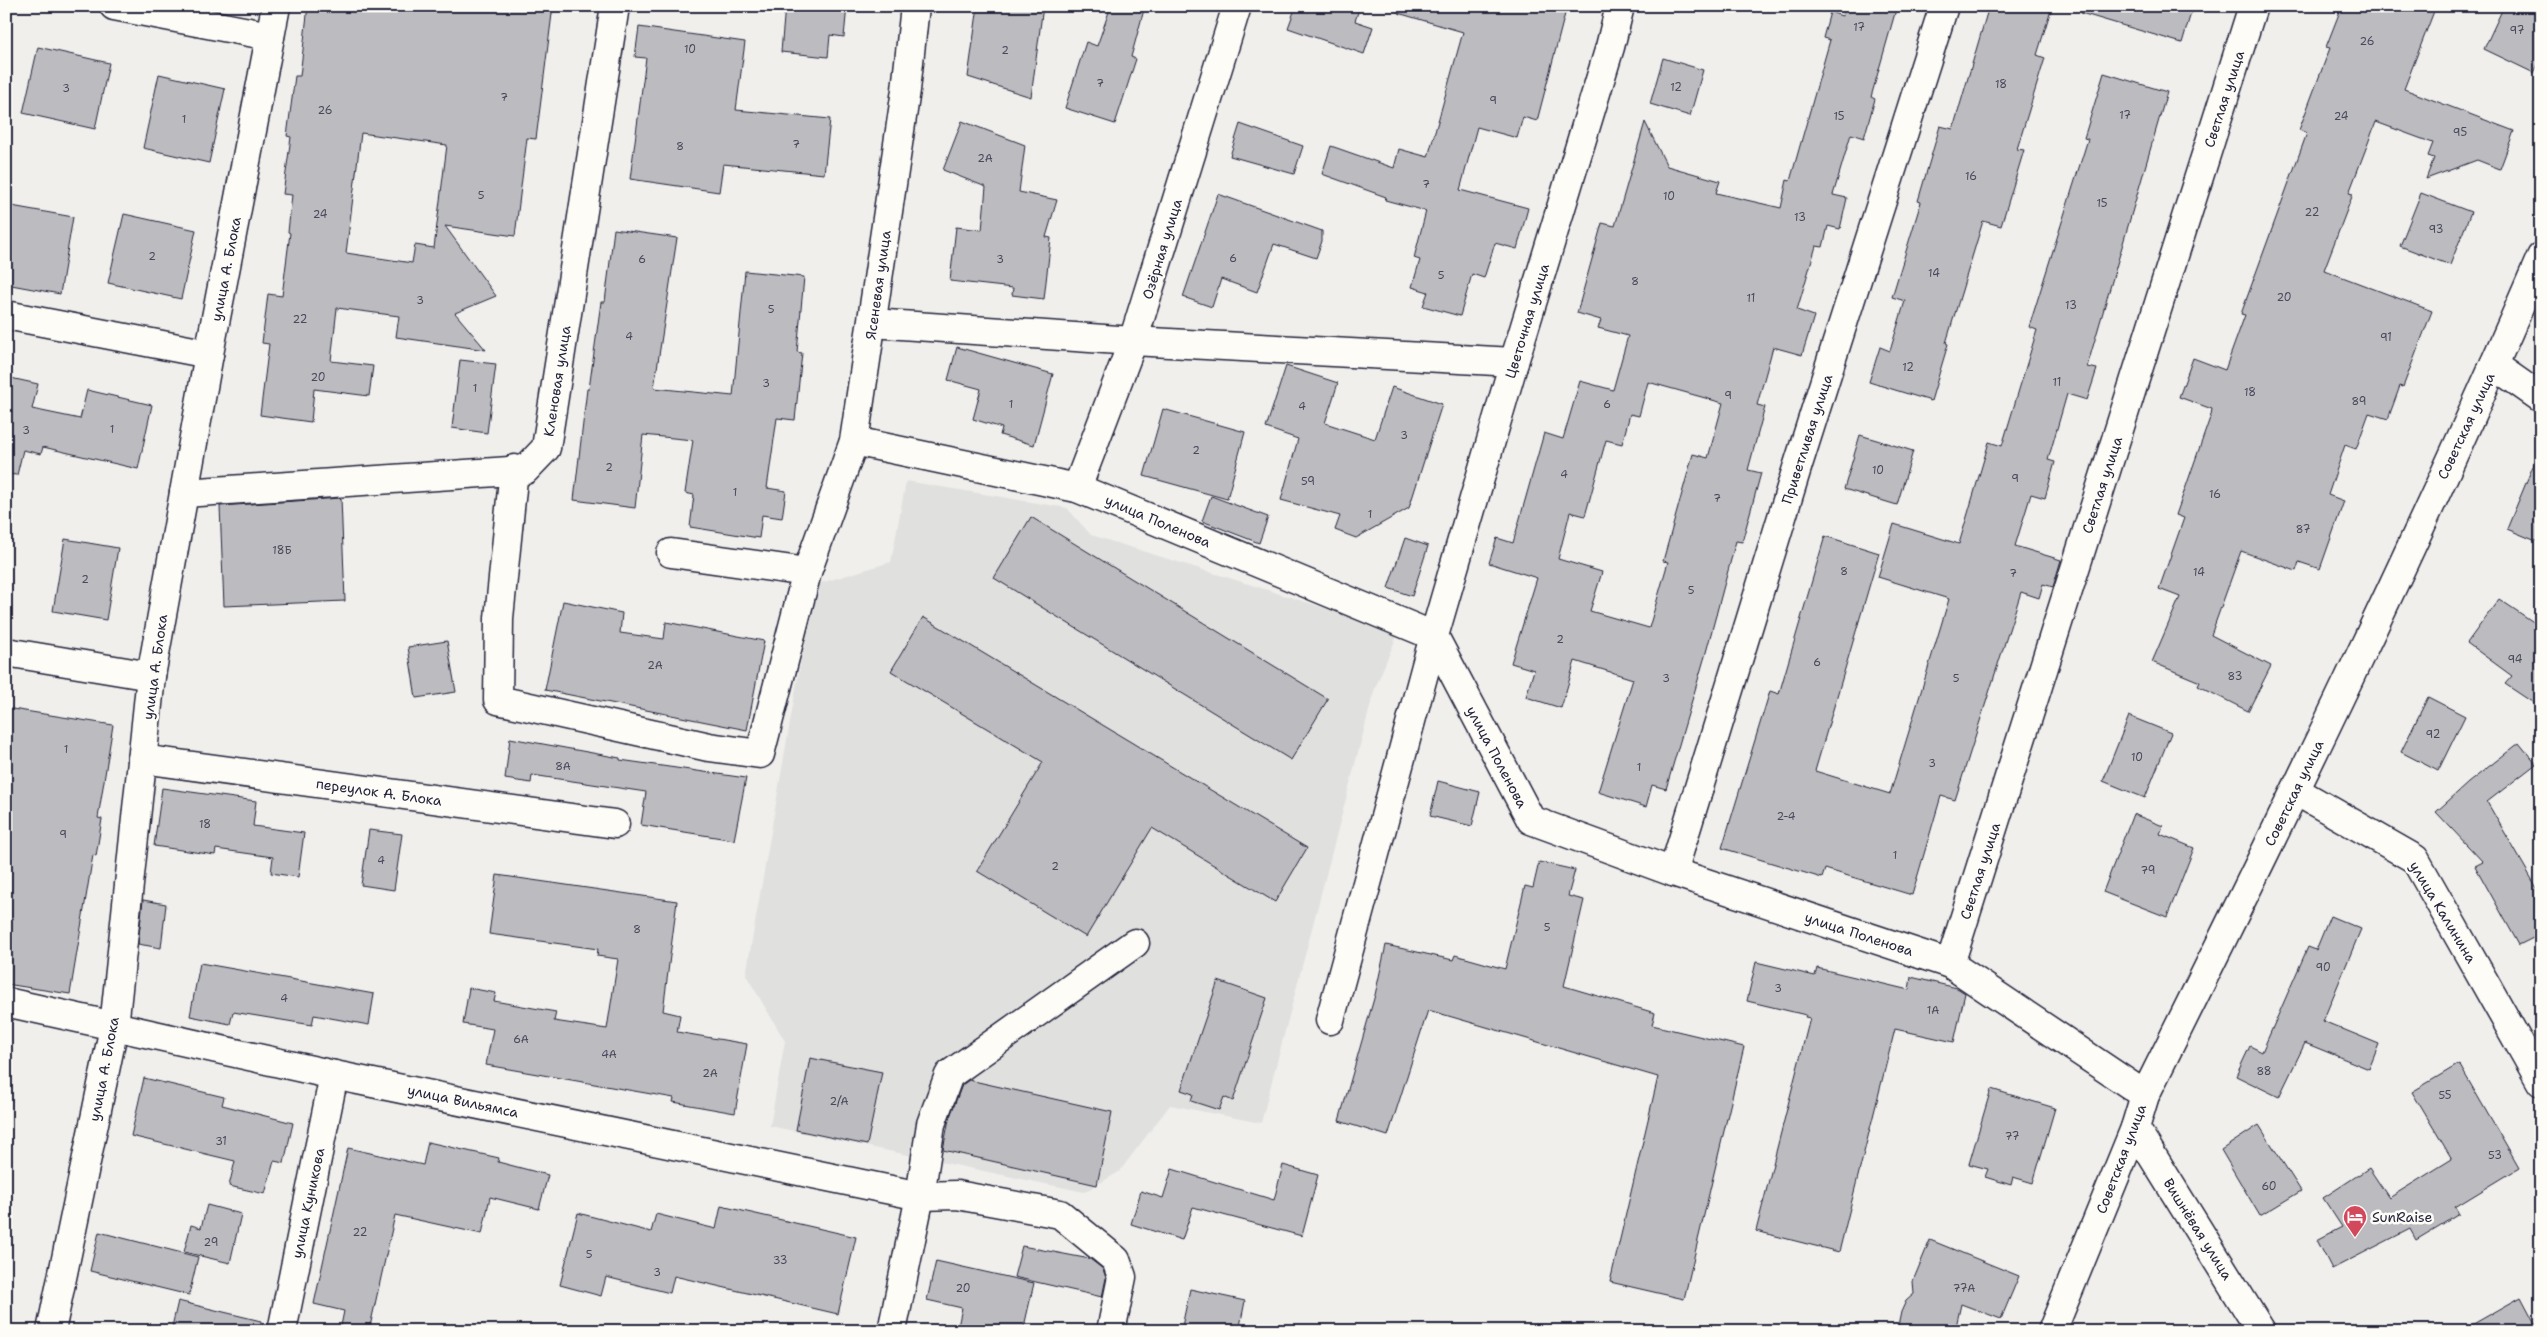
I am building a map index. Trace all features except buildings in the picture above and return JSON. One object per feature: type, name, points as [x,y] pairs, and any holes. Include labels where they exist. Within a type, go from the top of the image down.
[{"type":"street","points":[[114,6],[270,36]]},
{"type":"street","name":"улица А. Блока","points":[[51,1331],[114,1027],[151,676],[209,354],[276,6]]},
{"type":"street","name":"Кленовая улица","points":[[184,493],[331,484],[514,469],[525,470],[546,448],[615,6]]},
{"type":"street","name":"Ясеневая улица","points":[[514,469],[499,618],[498,700],[709,747],[760,754],[810,564],[854,441],[906,90],[915,6]]},
{"type":"street","name":"Озёрная улица","points":[[1077,488],[1133,341],[1237,6]]},
{"type":"street","name":"Цветочная улица","points":[[1330,1020],[1434,636],[1514,362],[1610,47],[1620,6]]},
{"type":"street","name":"Приветливая улица","points":[[1673,872],[1797,468],[1944,6]]},
{"type":"street","name":"Светлая улица","points":[[1950,964],[2253,6]]},
{"type":"street","name":"Советская улица","points":[[2052,1331],[2135,1128],[2145,1095],[2296,791],[2494,365],[2541,257]]},
{"type":"street","points":[[6,316],[209,354]]},
{"type":"street","points":[[872,323],[1133,341],[1514,362]]},
{"type":"street","points":[[2494,365],[2541,398]]},
{"type":"street","name":"улица Поленова","points":[[854,441],[1077,488],[1434,636],[1530,820],[1673,872],[1950,964],[2145,1095]]},
{"type":"street","points":[[671,553],[810,564]]},
{"type":"street","points":[[6,652],[151,676]]},
{"type":"street","name":"переулок А. Блока","points":[[142,760],[615,824]]},
{"type":"street","name":"улица Калинина","points":[[2296,791],[2415,859],[2541,1082]]},
{"type":"street","points":[[892,1331],[920,1196],[931,1124],[949,1075],[1135,943]]},
{"type":"street","name":"улица Вильямса","points":[[6,1002],[334,1075],[920,1196],[957,1195],[1060,1214],[1116,1260],[1122,1277],[1111,1331]]},
{"type":"street","name":"улица Куникова","points":[[282,1331],[334,1075]]},
{"type":"street","name":"Вишнёвая улица","points":[[2135,1128],[2261,1331]]},
{"type":"shaded area","points":[[906,481],[1067,508],[1091,535],[1399,631],[1375,688],[1261,1123],[1170,1105],[1119,1172],[1084,1192],[770,1126],[785,1041],[746,975],[814,585],[891,562]]},
{"type":"place","name":"SunRaise","points":[[2355,1238]]}]
